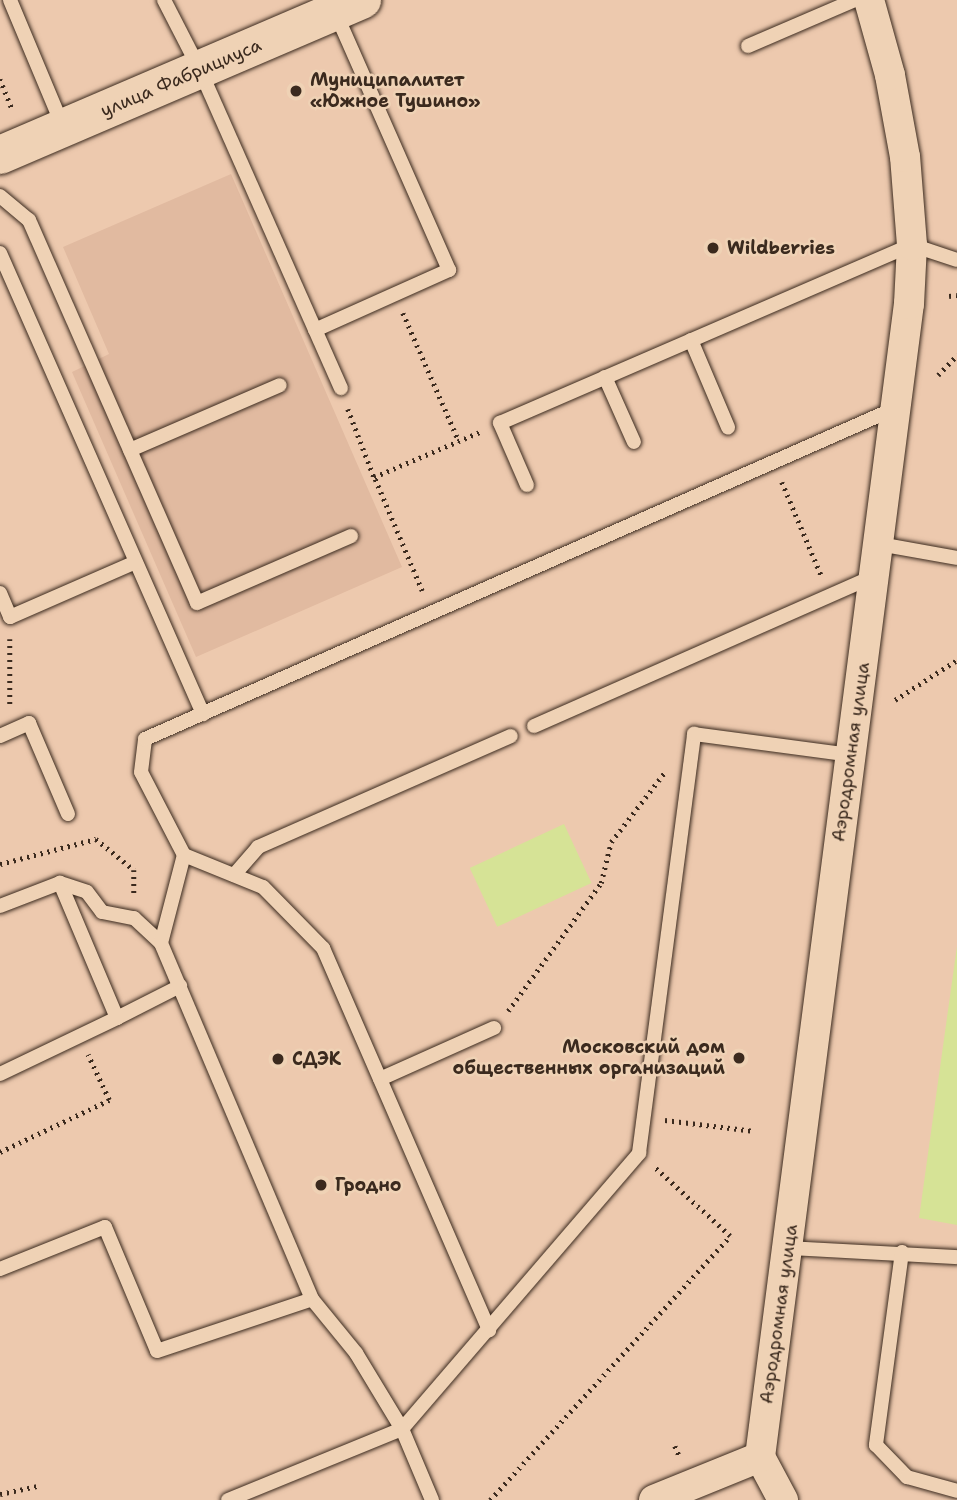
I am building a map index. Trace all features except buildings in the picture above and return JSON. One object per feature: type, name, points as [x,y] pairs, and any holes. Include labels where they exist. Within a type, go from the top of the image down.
[{"type":"main road","name":"улица Фабрициуса","points":[[0,155],[348,6]]},
{"type":"street","name":"Аэродромная улица","points":[[760,1457],[897,407],[912,245],[898,120],[869,0]]},
{"type":"street","points":[[654,1500],[760,1457],[783,1500]]},
{"type":"lane","points":[[10,0],[63,128]]},
{"type":"lane","points":[[164,0],[200,70],[341,388]]},
{"type":"lane","points":[[748,46],[855,0]]},
{"type":"lane","points":[[315,330],[449,270],[348,6]]},
{"type":"lane","points":[[0,196],[29,220],[197,603],[351,536]]},
{"type":"lane","points":[[527,485],[500,423],[912,245],[957,260]]},
{"type":"lane","points":[[0,253],[203,713]]},
{"type":"lane","points":[[691,340],[728,427]]},
{"type":"lane","points":[[606,377],[634,442]]},
{"type":"lane","points":[[130,450],[280,385]]},
{"type":"lane","points":[[489,1330],[323,948],[263,887],[184,855],[141,772],[145,739],[897,407]]},
{"type":"lane","points":[[879,544],[957,558]]},
{"type":"lane","points":[[0,593],[10,617],[136,562]]},
{"type":"lane","points":[[534,726],[875,575]]},
{"type":"lane","points":[[5,734],[29,723],[68,814]]},
{"type":"lane","points":[[228,1500],[402,1429],[639,1153],[694,734],[851,755]]},
{"type":"lane","points":[[234,875],[258,847],[511,736]]},
{"type":"lane","points":[[161,943],[184,855]]},
{"type":"lane","points":[[60,883],[117,1018]]},
{"type":"lane","points":[[0,905],[60,883],[87,892],[102,912],[134,918],[161,943],[312,1298],[356,1353],[402,1429],[432,1500]]},
{"type":"lane","points":[[0,1074],[80,1038],[180,986]]},
{"type":"lane","points":[[380,1079],[494,1028]]},
{"type":"lane","points":[[0,1269],[105,1227],[157,1351],[312,1298]]},
{"type":"lane","points":[[789,1248],[957,1257]]},
{"type":"lane","points":[[902,1252],[876,1445],[907,1477],[957,1491]]},
{"type":"path","points":[[0,79],[12,108]]},
{"type":"path","points":[[395,294],[459,441]]},
{"type":"path","points":[[949,296],[957,295]]},
{"type":"path","points":[[938,375],[957,355]]},
{"type":"path","points":[[341,388],[373,477],[431,612]]},
{"type":"path","points":[[373,477],[500,423]]},
{"type":"path","points":[[773,461],[829,595]]},
{"type":"path","points":[[5,734],[10,648]]},
{"type":"path","points":[[895,700],[957,660]]},
{"type":"path","points":[[494,1028],[601,883],[611,842],[694,734]]},
{"type":"path","points":[[0,864],[96,839],[134,870],[134,918]]},
{"type":"path","points":[[0,1152],[109,1100],[80,1038]]},
{"type":"path","points":[[643,1117],[754,1131]]},
{"type":"path","points":[[490,1500],[730,1236],[639,1153]]},
{"type":"path","points":[[0,1493],[39,1486]]},
{"type":"shaded area","points":[[231,174],[402,567],[196,657],[72,372],[109,354],[63,247]]},
{"type":"green space","points":[[564,824],[591,883],[497,927],[470,868]]},
{"type":"green space","points":[[957,946],[957,1225],[919,1218]]},
{"type":"place","name":"Муниципалитет «Южное Тушино»","points":[[296,91]]},
{"type":"place","name":"Wildberries","points":[[713,248]]},
{"type":"place","name":"Московский дом общественных организаций","points":[[739,1058]]},
{"type":"place","name":"СДЭК","points":[[278,1059]]},
{"type":"place","name":"Гродно","points":[[321,1185]]}]
